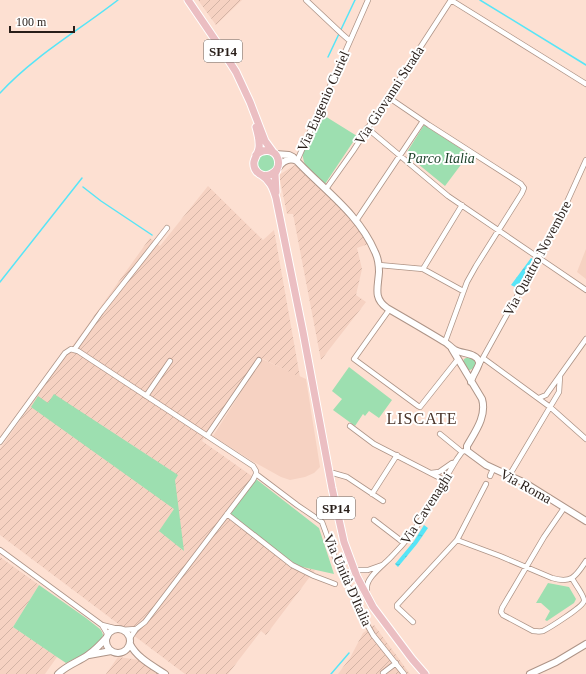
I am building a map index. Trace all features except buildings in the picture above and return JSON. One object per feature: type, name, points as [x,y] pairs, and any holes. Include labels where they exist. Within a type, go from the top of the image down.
[{"type":"main road","name":"SP14","points":[[188,0],[228,59],[240,80],[252,105],[265,141],[279,161],[276,174],[276,198]]},
{"type":"main road","name":"SP14","points":[[252,105],[259,143],[259,149],[254,161],[254,166],[256,170],[271,184],[276,198],[332,488],[344,542],[362,588],[373,607],[423,673]]},
{"type":"main road","points":[[256,155],[264,150],[269,150],[274,153]]},
{"type":"main road","points":[[260,174],[269,175],[274,173],[277,169]]},
{"type":"main road","name":"SP14","points":[[312,383],[323,424],[345,532],[358,570],[386,624]]},
{"type":"street","name":"Via Eugenio Curiel","points":[[306,0],[350,41]]},
{"type":"street","name":"Via Eugenio Curiel","points":[[296,161],[368,0]]},
{"type":"street","points":[[451,0],[586,84]]},
{"type":"street","name":"Via Giovanni Strada","points":[[326,189],[451,0]]},
{"type":"street","points":[[388,97],[522,184],[524,188],[474,269],[463,291],[445,342]]},
{"type":"street","points":[[356,221],[423,121]]},
{"type":"street","points":[[367,128],[444,192],[586,290]]},
{"type":"street","points":[[274,153],[290,155],[293,157],[346,208],[365,233],[377,257],[379,272],[377,296],[382,304],[389,310],[445,342],[456,351],[480,359],[484,358],[539,398],[586,439]]},
{"type":"street","points":[[277,169],[286,161],[292,159],[296,161]]},
{"type":"street","name":"Via Quattro Novembre","points":[[477,367],[484,358],[563,213],[586,160]]},
{"type":"street","points":[[423,269],[462,205]]},
{"type":"street","points":[[0,442],[65,353],[74,350],[101,312],[167,228]]},
{"type":"street","points":[[378,265],[423,269],[463,291]]},
{"type":"street","points":[[389,310],[354,359],[420,407],[461,365],[463,358],[467,355]]},
{"type":"street","points":[[539,398],[546,395],[586,340]]},
{"type":"street","points":[[440,434],[464,451],[481,420],[483,413],[482,401],[451,347]]},
{"type":"street","name":"Via Unità D'Italia","points":[[74,350],[78,351],[253,466],[256,472],[297,505],[322,522],[337,563],[364,621],[373,635],[404,674]]},
{"type":"street","points":[[471,382],[479,362],[476,357]]},
{"type":"street","points":[[207,436],[259,360]]},
{"type":"street","points":[[146,396],[170,361]]},
{"type":"street","points":[[461,365],[470,373],[477,367]]},
{"type":"street","points":[[508,476],[560,391],[560,376]]},
{"type":"street","points":[[350,426],[370,442],[444,480]]},
{"type":"street","name":"Via Cavenaghi","points":[[368,589],[368,581],[404,543],[421,520],[457,459],[464,451]]},
{"type":"street","name":"Via Roma","points":[[464,451],[493,469],[525,483],[564,508],[585,518]]},
{"type":"street","points":[[372,494],[396,455]]},
{"type":"street","points":[[431,473],[440,472],[457,459]]},
{"type":"street","points":[[490,476],[493,469]]},
{"type":"street","points":[[122,653],[127,650],[136,629],[145,622],[256,472]]},
{"type":"street","points":[[333,473],[345,476],[383,501]]},
{"type":"street","points":[[413,622],[397,607],[397,605],[457,540],[486,484]]},
{"type":"street","points":[[564,508],[544,537],[501,612],[503,615],[533,630],[538,632],[543,630],[560,621],[583,604],[584,598],[572,578]]},
{"type":"street","points":[[226,514],[292,565],[335,584]]},
{"type":"street","points":[[374,520],[404,543]]},
{"type":"street","points":[[457,540],[555,579],[561,580],[572,578],[577,575],[586,561]]},
{"type":"street","points":[[0,550],[102,625],[120,629],[127,633],[133,649],[141,657],[165,674]]},
{"type":"street","points":[[358,570],[368,570],[384,565]]},
{"type":"street","points":[[102,625],[107,636],[106,645],[111,651],[118,654],[122,653],[141,657]]},
{"type":"street","points":[[58,674],[99,646],[114,630],[136,629]]},
{"type":"street","points":[[530,674],[556,662],[586,644]]},
{"type":"street","points":[[87,655],[111,651]]},
{"type":"street","points":[[382,673],[396,663]]},
{"type":"shaded area","points":[[198,0],[242,0],[216,25]]},
{"type":"shaded area","points":[[295,165],[337,203],[359,228],[368,244],[357,248],[362,269],[356,295],[366,302],[321,360],[293,214],[287,214],[279,175]]},
{"type":"shaded area","points":[[208,186],[263,240],[274,230],[300,377],[259,357],[202,441],[256,479],[298,566],[315,570],[266,635],[261,631],[228,674],[185,674],[0,535],[0,449],[150,238],[160,246]]},
{"type":"shaded area","points":[[586,249],[586,279],[577,272]]},
{"type":"shaded area","points":[[262,359],[306,379],[320,467],[314,473],[305,477],[290,480],[281,477],[252,461],[213,436]]},
{"type":"shaded area","points":[[0,557],[39,585],[13,627],[57,657],[45,674],[0,674]]},
{"type":"shaded area","points":[[374,625],[410,674],[338,674],[350,658],[363,633]]},
{"type":"shaded area","points":[[118,657],[140,660],[160,674],[106,674]]},
{"type":"green space","points":[[320,113],[357,136],[325,184],[306,166],[302,153]]},
{"type":"green space","name":"Parco Italia","points":[[424,125],[469,154],[445,186],[407,155],[407,152]]},
{"type":"green space","points":[[262,154],[270,154],[275,159],[273,170],[270,172],[262,172],[257,167],[257,159]]},
{"type":"green space","points":[[468,357],[474,359],[476,363],[475,367],[470,370],[468,370],[463,362],[464,359]]},
{"type":"green space","points":[[349,367],[392,400],[379,418],[369,411],[365,416],[363,414],[355,426],[333,410],[342,399],[332,391]]},
{"type":"green space","points":[[54,394],[178,475],[175,480],[184,551],[159,531],[174,509],[31,407],[38,396],[48,403]]},
{"type":"green space","points":[[256,479],[319,528],[334,574],[298,566],[230,514]]},
{"type":"green space","points":[[548,583],[569,587],[576,599],[574,603],[547,621],[545,620],[550,611],[541,603],[536,603]]},
{"type":"green space","points":[[39,585],[100,629],[103,635],[101,640],[88,652],[66,663],[13,627]]},
{"type":"water","points":[[531,258],[533,259],[517,288],[511,285]]},
{"type":"water","points":[[424,525],[428,528],[398,567],[395,564],[414,541]]},
{"type":"waterway","points":[[0,93],[42,55],[118,0]]},
{"type":"waterway","points":[[328,57],[355,0]]},
{"type":"waterway","points":[[480,0],[586,65]]},
{"type":"waterway","points":[[0,282],[82,178]]},
{"type":"waterway","points":[[83,187],[101,201],[152,235]]},
{"type":"waterway","points":[[331,674],[349,653]]},
{"type":"district","name":"LISCATE","points":[[422,418]]}]
